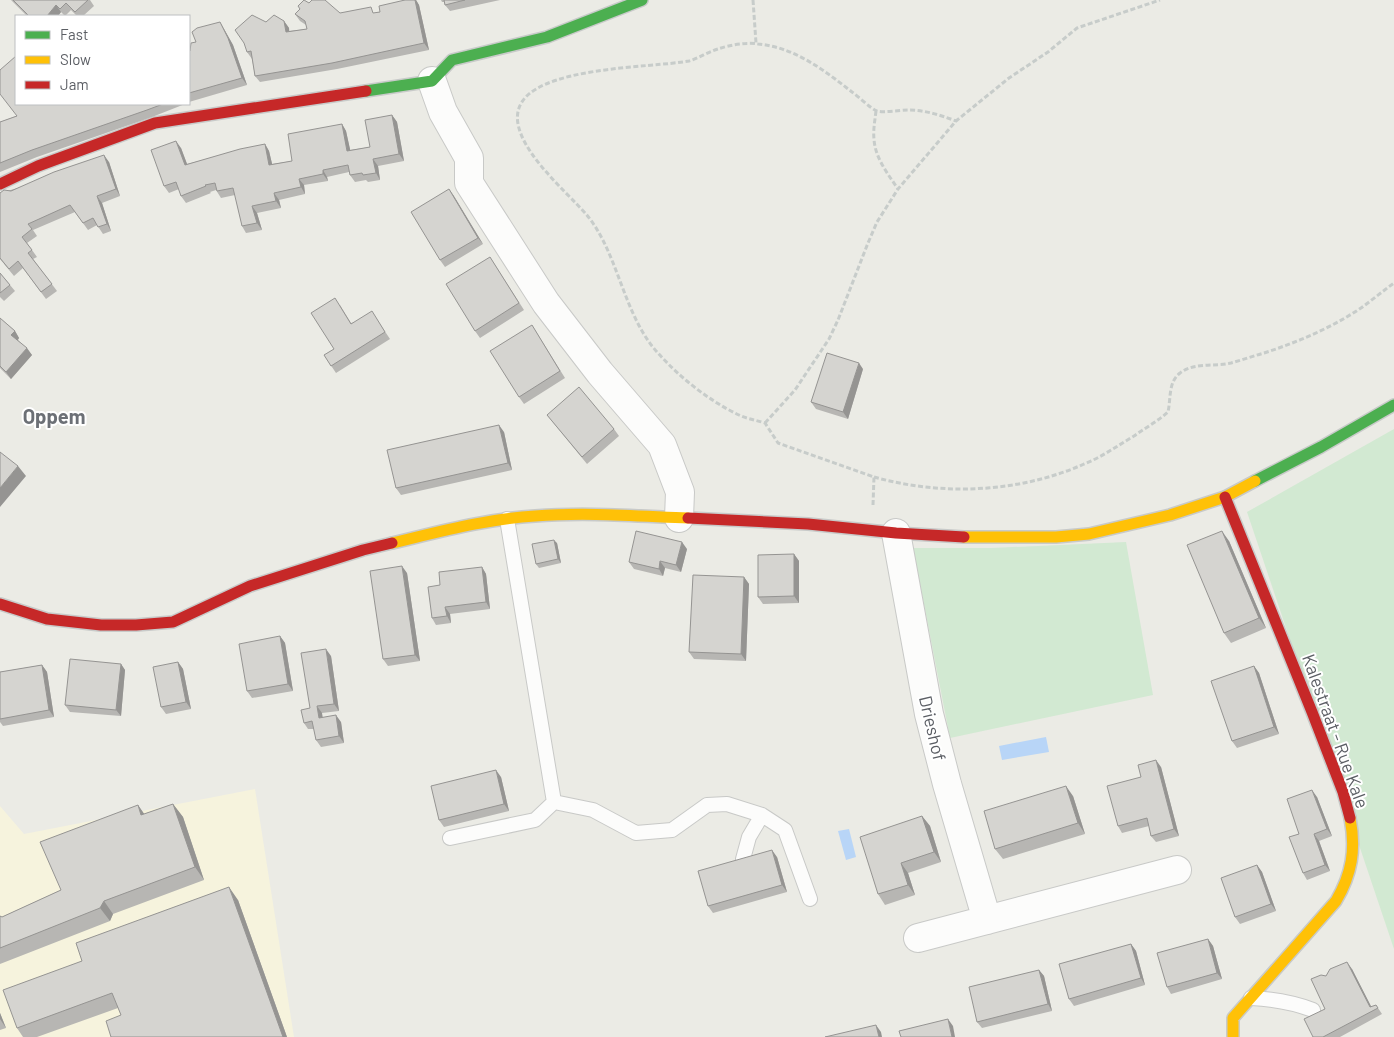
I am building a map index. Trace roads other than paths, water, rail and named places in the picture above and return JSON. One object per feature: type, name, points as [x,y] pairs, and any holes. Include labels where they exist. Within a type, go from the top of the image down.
[{"type":"street","points":[[0,184],[38,166],[155,123],[432,81],[452,60],[547,37],[642,0]]},
{"type":"street","points":[[432,81],[443,112],[469,158],[469,183],[546,303],[600,373],[662,445],[680,492],[678,518]]},
{"type":"street","points":[[0,604],[47,619],[101,625],[173,622],[250,586],[364,550],[475,524],[533,516],[577,514],[808,524],[884,532],[986,538],[1081,535],[1170,515],[1225,497],[1321,447],[1394,405]]},
{"type":"street","name":"Kalestraat - Rue Kale","points":[[1225,497],[1316,722],[1350,816],[1354,843],[1352,863],[1347,882],[1336,901],[1233,1018],[1233,1037]]},
{"type":"street","name":"Drieshof","points":[[884,532],[946,784],[987,920]]},
{"type":"street","points":[[918,938],[1177,870]]},
{"type":"lane","points":[[507,519],[554,802]]},
{"type":"lane","points":[[554,802],[593,810],[636,833],[672,830],[707,805],[727,804],[762,816],[785,830],[810,899]]},
{"type":"lane","points":[[450,838],[535,820],[554,802]]},
{"type":"lane","points":[[743,860],[749,837],[762,816]]},
{"type":"lane","points":[[1251,998],[1275,999],[1296,1003],[1313,1010]]},
{"type":"water","points":[[1046,737],[1049,752],[1002,760],[999,746]]},
{"type":"water","points":[[849,829],[856,857],[846,860],[838,831]]},
{"type":"district","name":"Oppem","points":[[54,416]]}]
